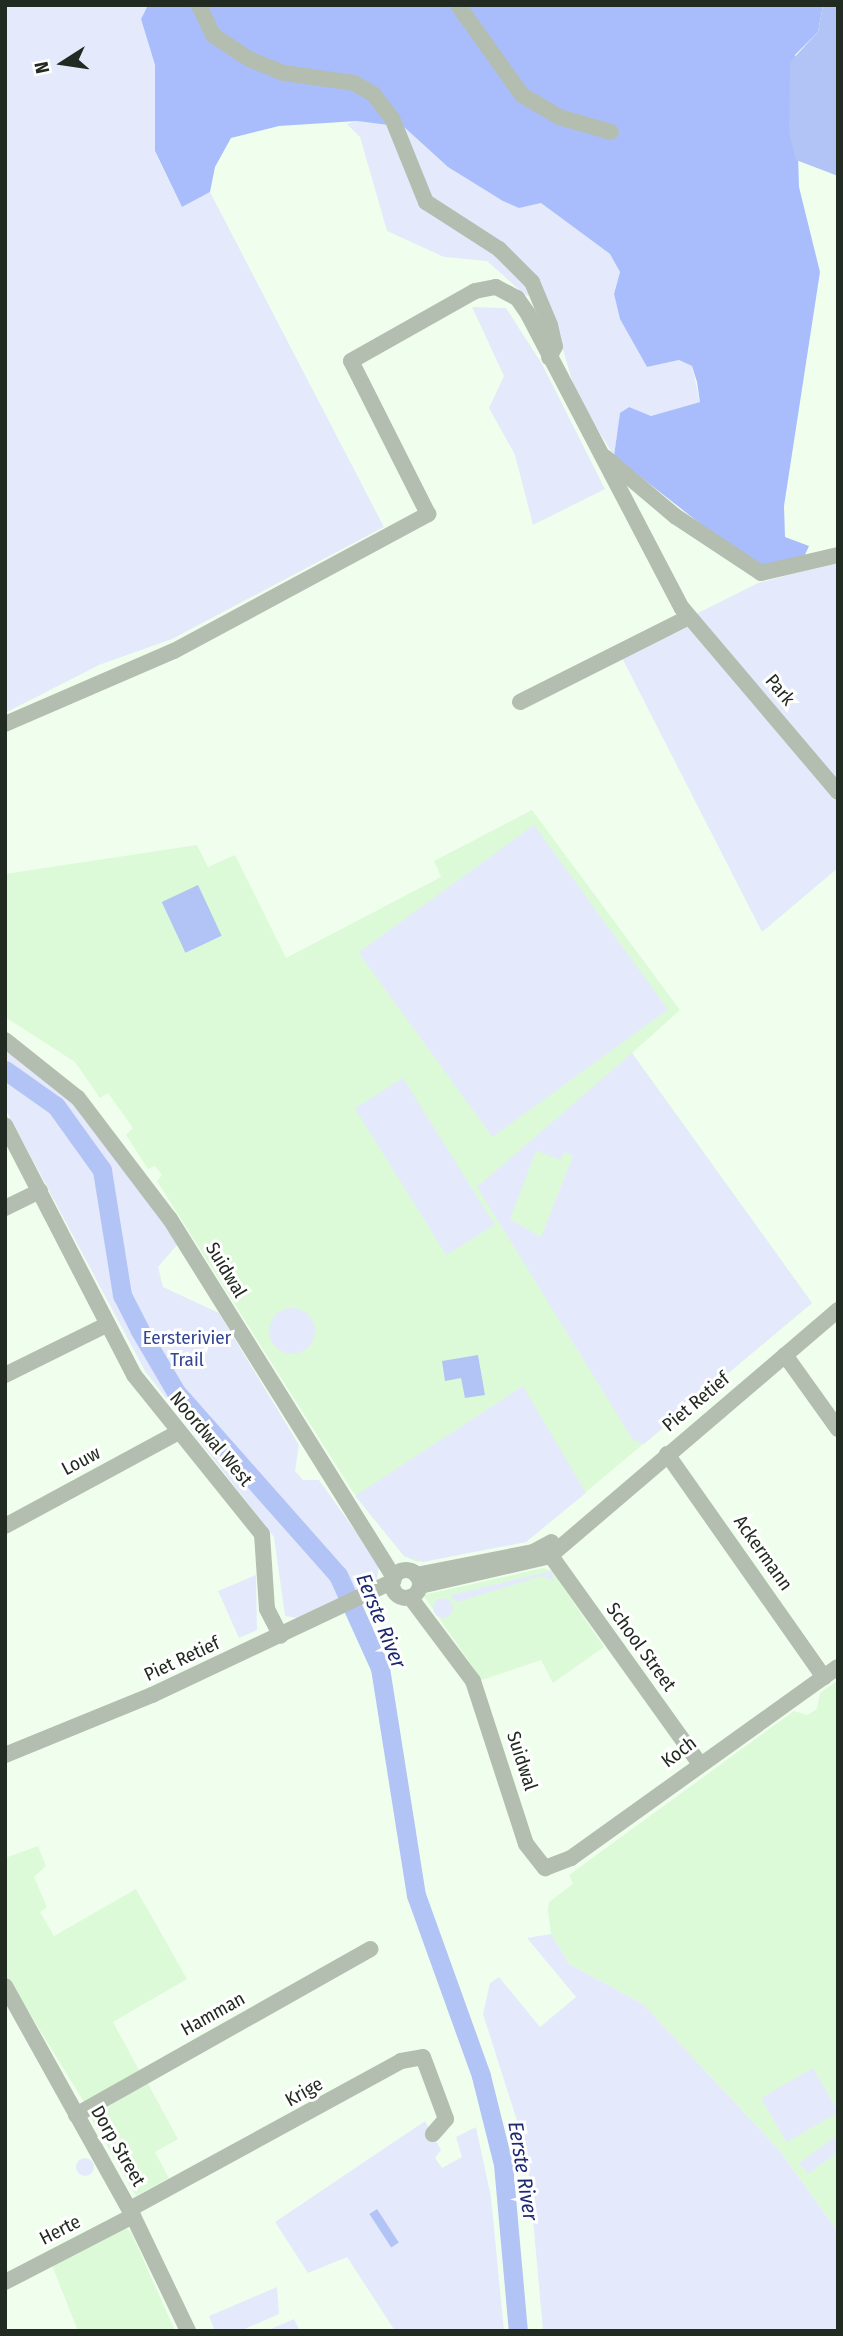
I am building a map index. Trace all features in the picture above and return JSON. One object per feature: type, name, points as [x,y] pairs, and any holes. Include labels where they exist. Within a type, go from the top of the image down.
[{"type":"street","points":[[199,5],[213,35],[249,59],[284,73],[354,83],[373,94],[392,118],[426,202],[499,249],[532,282],[553,336],[549,358]]},
{"type":"street","points":[[458,5],[522,95],[559,117],[611,132]]},
{"type":"street","name":"Park","points":[[5,724],[174,651],[428,514],[351,361],[475,291],[496,287],[517,298],[689,617],[838,792]]},
{"type":"street","points":[[601,453],[752,570],[838,555]]},
{"type":"street","points":[[520,702],[689,617]]},
{"type":"street","name":"Suidwal","points":[[5,1040],[72,1092],[170,1219],[314,1457],[473,1681],[526,1844],[545,1868]]},
{"type":"street","name":"Noordwal West","points":[[5,1125],[106,1325],[177,1433],[262,1534],[267,1609],[281,1636]]},
{"type":"street","points":[[5,1208],[40,1191]]},
{"type":"street","name":"Piet Retief","points":[[5,1755],[25,1752],[404,1583],[547,1552],[838,1310]]},
{"type":"street","points":[[5,1375],[106,1325]]},
{"type":"street","points":[[785,1355],[838,1429]]},
{"type":"street","name":"Louw","points":[[5,1526],[177,1433]]},
{"type":"street","name":"Ackermann","points":[[667,1454],[831,1672]]},
{"type":"street","name":"School Street","points":[[547,1552],[699,1763]]},
{"type":"street","name":"Koch","points":[[545,1868],[571,1858],[699,1763],[831,1672]]},
{"type":"street","name":"Hamman","points":[[76,2115],[371,1949]]},
{"type":"street","name":"Dorp Street","points":[[5,1986],[132,2213],[188,2331]]},
{"type":"street","name":"Krige","points":[[132,2213],[401,2061],[422,2057],[446,2119],[433,2134]]},
{"type":"street","name":"Herte","points":[[5,2282],[132,2213]]},
{"type":"shaded area","points":[[148,5],[823,5],[818,32],[795,55],[799,187],[820,272],[784,506],[785,537],[809,546],[803,559],[758,569],[614,456],[620,413],[629,407],[651,416],[700,402],[697,382],[692,366],[679,360],[647,367],[620,319],[614,294],[620,272],[610,254],[541,203],[519,208],[503,201],[448,167],[404,127],[357,121],[279,126],[231,138],[215,167],[210,192],[182,207],[155,151],[155,65],[141,19]]},
{"type":"shaded area","points":[[823,5],[838,5],[838,176],[796,160],[789,132],[790,62],[818,32]]},
{"type":"shaded area","points":[[532,810],[680,1010],[632,1053],[812,1303],[526,1542],[417,1562],[404,1556],[353,1492],[157,1181],[162,1175],[155,1166],[148,1169],[126,1135],[133,1128],[108,1093],[100,1098],[75,1062],[5,1017],[5,874],[197,845],[208,867],[235,855],[286,958],[441,877],[434,861]]},
{"type":"shaded area","points":[[198,885],[222,936],[185,953],[162,902]]},
{"type":"shaded area","points":[[478,1355],[485,1395],[465,1398],[461,1378],[445,1381],[442,1361]]},
{"type":"shaded area","points":[[543,1568],[552,1571],[604,1647],[553,1683],[541,1660],[482,1680],[423,1595]]},
{"type":"shaded area","points":[[838,1680],[838,2232],[780,2151],[643,2004],[569,1964],[551,1934],[548,1911],[549,1902],[573,1884],[569,1875],[794,1711],[807,1715],[817,1709],[820,1693]]},
{"type":"shaded area","points":[[38,1846],[46,1866],[34,1877],[47,1907],[40,1912],[54,1936],[136,1889],[187,1979],[113,2022],[140,2072],[84,2102],[5,1973],[5,1858]]},
{"type":"shaded area","points":[[147,2082],[178,2139],[155,2152],[169,2178],[136,2196],[91,2118]]},
{"type":"shaded area","points":[[377,2209],[399,2243],[391,2247],[369,2214]]},
{"type":"shaded area","points":[[126,2228],[131,2232],[175,2331],[78,2331],[51,2263]]},
{"type":"green space","points":[[5,5],[148,5],[141,19],[155,65],[155,152],[182,207],[210,192],[384,527],[172,639],[99,665],[5,713]]},
{"type":"green space","points":[[357,121],[404,127],[448,167],[519,208],[541,203],[610,254],[620,272],[614,294],[620,318],[647,367],[679,360],[692,366],[700,402],[651,416],[628,407],[620,414],[614,456],[576,394],[548,299],[525,295],[487,261],[444,257],[387,231],[360,137],[347,124]]},
{"type":"green space","points":[[472,307],[506,308],[542,364],[605,489],[533,525],[515,455],[489,408],[504,376]]},
{"type":"green space","points":[[838,562],[838,783],[696,614],[758,583]]},
{"type":"green space","points":[[690,626],[838,799],[838,868],[762,932],[622,658]]},
{"type":"green space","points":[[534,825],[668,1009],[492,1137],[358,953]]},
{"type":"green space","name":"Eersterivier Trail","points":[[5,1049],[74,1103],[172,1234],[178,1244],[158,1267],[163,1287],[219,1313],[299,1445],[295,1471],[303,1480],[319,1480],[379,1564],[377,1581],[297,1618],[285,1616],[274,1537],[145,1371],[5,1108]]},
{"type":"green space","points":[[632,1053],[812,1303],[644,1444],[633,1440],[477,1187]],"holes":[[[536,1151],[561,1160],[564,1152],[573,1156],[541,1237],[510,1219]]]},
{"type":"green space","points":[[403,1078],[495,1225],[446,1255],[355,1108]]},
{"type":"green space","points":[[292,1308],[308,1315],[315,1331],[308,1347],[292,1354],[276,1347],[269,1331],[276,1315]]},
{"type":"green space","points":[[523,1386],[586,1493],[526,1542],[423,1562],[404,1556],[355,1496]]},
{"type":"green space","points":[[552,1571],[554,1581],[542,1576],[457,1602],[450,1595]]},
{"type":"green space","points":[[256,1575],[257,1630],[239,1638],[218,1591]]},
{"type":"green space","points":[[443,1598],[450,1601],[453,1608],[450,1615],[443,1618],[436,1615],[433,1608],[436,1601]]},
{"type":"green space","points":[[551,1934],[569,1964],[643,2004],[780,2151],[838,2232],[838,2331],[543,2331],[527,2152],[483,2014],[490,1983],[499,1977],[540,2027],[576,1997],[527,1938]]},
{"type":"green space","points":[[813,2068],[838,2112],[787,2142],[761,2098]]},
{"type":"green space","points":[[425,2121],[441,2150],[435,2158],[442,2168],[462,2157],[456,2137],[476,2127],[491,2197],[504,2331],[395,2331],[347,2257],[308,2273],[275,2222]]},
{"type":"green space","points":[[838,2135],[838,2152],[808,2174],[799,2163]]},
{"type":"green space","points":[[81,2158],[89,2158],[94,2167],[92,2174],[81,2176],[76,2171],[76,2163]]},
{"type":"green space","points":[[277,2287],[279,2314],[240,2331],[215,2331],[209,2316]]},
{"type":"green space","points":[[294,2319],[300,2331],[266,2331]]},
{"type":"waterway","name":"Eerste River","points":[[5,1070],[56,1106],[102,1170],[122,1295],[139,1329],[176,1392],[338,1575],[380,1668],[416,1895],[481,2076],[503,2164],[518,2331]]}]
